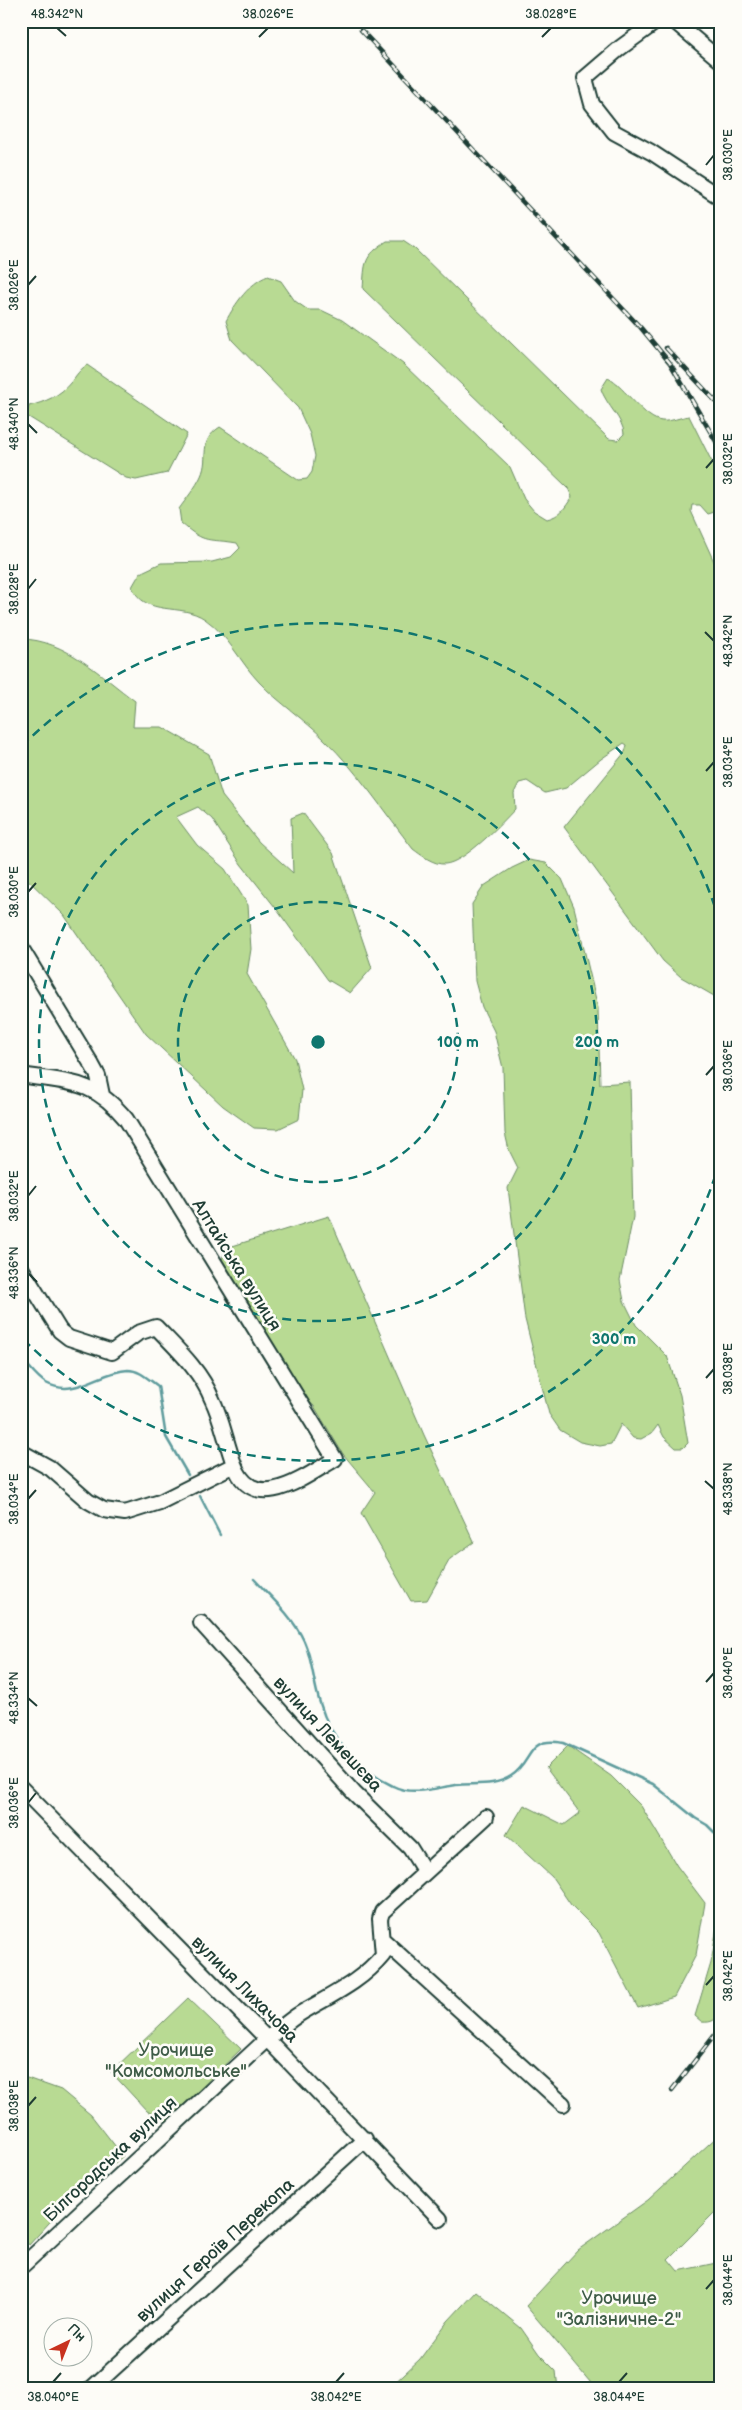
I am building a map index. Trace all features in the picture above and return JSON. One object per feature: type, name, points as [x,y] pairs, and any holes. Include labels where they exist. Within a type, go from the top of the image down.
[{"type":"street","points":[[657,21],[620,48],[585,78],[592,104],[614,132],[651,152],[721,198]]},
{"type":"street","points":[[674,21],[721,61]]},
{"type":"street","name":"Алтайська вулиця","points":[[21,948],[92,1065],[98,1076],[102,1095]]},
{"type":"street","name":"Алтайська вулиця","points":[[21,1075],[87,1087],[102,1095],[126,1119],[334,1460],[287,1486],[259,1491],[249,1488],[241,1480],[234,1465]]},
{"type":"street","points":[[21,1268],[60,1331],[69,1338],[112,1352],[138,1333],[156,1327],[188,1360],[212,1398],[234,1465],[160,1502],[125,1513],[104,1510],[88,1501],[50,1468],[21,1452]]},
{"type":"street","name":"вулиця Лемешєва","points":[[201,1623],[354,1793],[410,1848],[425,1872]]},
{"type":"street","name":"вулиця Лихачова","points":[[21,1788],[365,2139],[440,2219]]},
{"type":"street","points":[[486,1817],[382,1912],[380,1919],[383,1944],[562,2104]]},
{"type":"street","name":"Білгородська вулиця","points":[[21,2267],[267,2039],[299,2014],[337,1994],[359,1979],[383,1955],[383,1944]]},
{"type":"street","name":"вулиця Героїв Перекопа","points":[[91,2389],[365,2139]]},
{"type":"green space","points":[[387,241],[403,241],[415,249],[609,439],[618,440],[624,434],[621,423],[601,389],[608,378],[615,382],[655,419],[665,421],[689,416],[721,480],[721,510],[708,514],[700,505],[692,505],[691,511],[721,577],[721,1000],[681,977],[663,961],[564,827],[625,752],[627,745],[624,743],[601,759],[566,788],[545,793],[527,781],[519,783],[514,793],[515,809],[492,832],[472,850],[453,862],[445,864],[436,863],[413,849],[337,752],[317,732],[259,682],[213,625],[195,614],[146,603],[138,597],[132,587],[140,573],[161,563],[212,562],[231,557],[240,548],[237,543],[202,538],[181,523],[179,509],[201,476],[206,444],[209,438],[220,427],[298,480],[307,479],[312,472],[315,456],[310,434],[298,408],[232,340],[226,321],[238,301],[249,289],[268,276],[281,281],[295,301],[308,310],[321,310],[342,320],[403,364],[510,467],[524,499],[534,511],[547,519],[559,514],[567,505],[572,497],[568,488],[363,289],[365,266],[369,256]]},
{"type":"green space","points":[[87,365],[187,434],[167,473],[136,480],[126,478],[27,416],[29,406],[57,395]]},
{"type":"green space","points":[[21,639],[53,645],[68,652],[135,701],[133,727],[162,727],[209,754],[222,796],[259,842],[293,873],[291,818],[303,813],[333,853],[372,968],[350,993],[328,980],[241,864],[212,819],[198,807],[176,817],[197,845],[225,869],[248,905],[251,949],[247,974],[295,1059],[302,1090],[299,1119],[278,1129],[254,1128],[223,1106],[146,1034],[64,915],[21,873]]},
{"type":"green space","points":[[529,860],[546,863],[562,879],[574,907],[598,1008],[600,1084],[630,1082],[633,1217],[620,1280],[624,1301],[636,1325],[667,1356],[680,1395],[688,1443],[683,1448],[676,1448],[664,1437],[658,1425],[652,1433],[641,1439],[633,1438],[621,1424],[611,1444],[600,1446],[580,1442],[560,1430],[549,1414],[525,1319],[508,1188],[518,1168],[509,1150],[505,1133],[503,1068],[494,1031],[482,1007],[475,981],[472,904],[484,886],[512,868]]},
{"type":"green space","points":[[329,1216],[424,1435],[474,1542],[450,1559],[427,1600],[411,1601],[361,1513],[375,1492],[343,1454],[314,1406],[291,1387],[221,1262],[226,1248]]},
{"type":"green space","points":[[568,1746],[611,1776],[641,1806],[677,1866],[705,1903],[696,1955],[674,1997],[638,2008],[599,1933],[571,1905],[552,1877],[506,1835],[524,1805],[564,1825],[580,1813],[546,1768]]},
{"type":"green space","points":[[721,1902],[721,2012],[713,2020],[702,2022],[695,2016],[711,1963]]},
{"type":"green space","name":"Урочище \"Комсомольське\"","points":[[188,1998],[241,2049],[167,2121],[147,2111],[111,2072]]},
{"type":"green space","name":"Урочище \"Комсомольське\"","points":[[27,2078],[61,2090],[91,2115],[123,2156],[68,2202],[29,2245],[21,2235],[21,2084]]},
{"type":"green space","name":"Урочище \"Залізничне-2\"","points":[[721,2133],[721,2206],[668,2259],[678,2271],[721,2262],[721,2389],[596,2389],[526,2306],[578,2250],[648,2200]]},
{"type":"green space","name":"Урочище \"Залізничне-2\"","points":[[476,2291],[521,2328],[539,2354],[556,2371],[558,2389],[388,2389],[420,2359],[448,2321]]},
{"type":"waterway","points":[[21,1358],[43,1381],[57,1387],[77,1386],[107,1375],[128,1370],[144,1376],[158,1386],[166,1437],[188,1475]]},
{"type":"waterway","points":[[200,1496],[220,1535]]},
{"type":"waterway","points":[[254,1579],[288,1616],[304,1641],[325,1716],[339,1741],[358,1762],[393,1786],[416,1791],[456,1785],[498,1782],[511,1776],[518,1770],[531,1752],[542,1743],[563,1743],[653,1784],[695,1818],[707,1825],[721,1839]]},
{"type":"railway","points":[[361,30],[641,328],[670,363],[721,450]]},
{"type":"railway","points":[[666,348],[721,407]]},
{"type":"railway","points":[[672,2090],[721,2027]]}]
